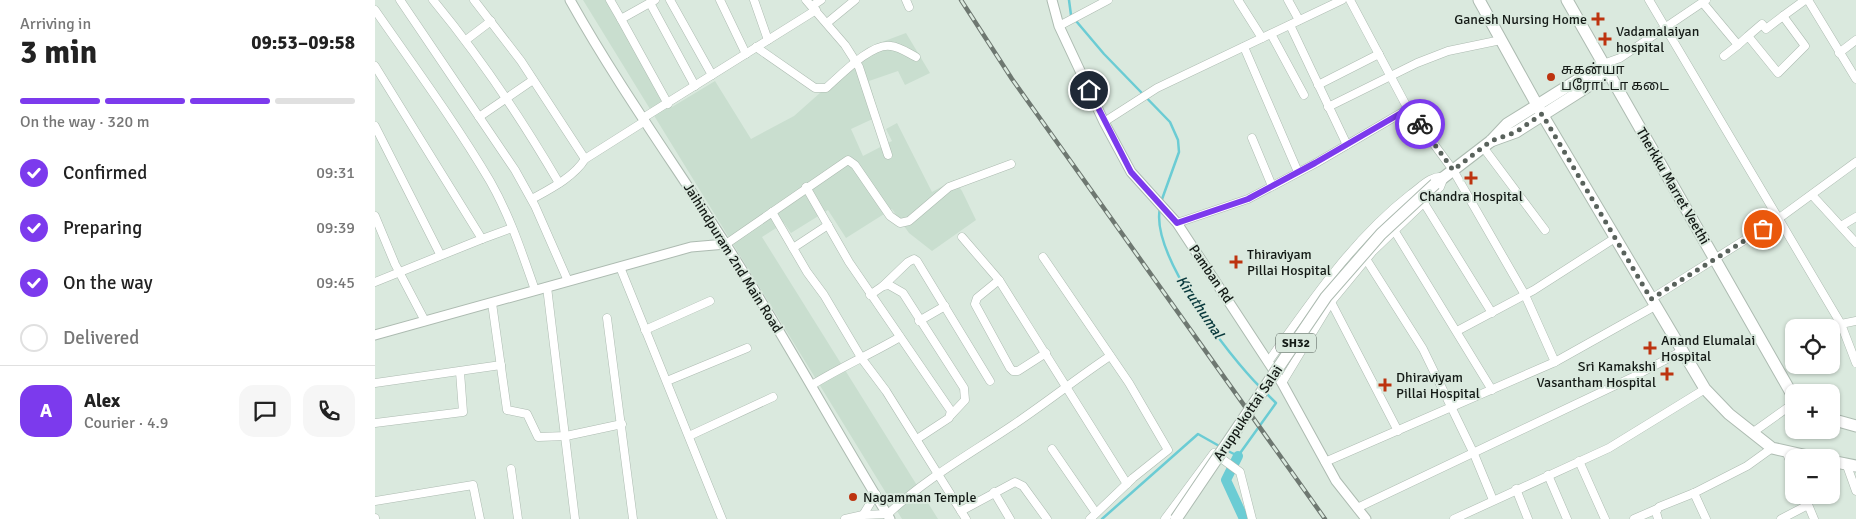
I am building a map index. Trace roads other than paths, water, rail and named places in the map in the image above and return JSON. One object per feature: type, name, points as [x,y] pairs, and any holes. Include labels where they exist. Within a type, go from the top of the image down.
[{"type":"main road","points":[[1479,0],[1539,110],[1705,388],[1729,414],[1751,433],[1772,448],[1785,451]]},
{"type":"main road","name":"Therkku Marret Veethi","points":[[1567,0],[1786,384]]},
{"type":"main road","name":"Aruppukottai Salai","points":[[1176,519],[1326,297],[1381,234],[1444,177],[1487,144],[1516,132],[1539,110],[1606,69]]},
{"type":"main road","points":[[1840,422],[1856,426]]},
{"type":"street","points":[[400,0],[479,117],[535,206],[568,281]]},
{"type":"street","points":[[433,0],[466,40],[507,98],[559,183]]},
{"type":"street","points":[[474,0],[533,80],[585,159]]},
{"type":"street","name":"Jaihindpuram 2nd Main Road","points":[[570,0],[644,119],[726,244],[812,385],[889,517]]},
{"type":"street","points":[[610,0],[668,104]]},
{"type":"street","points":[[670,0],[712,75]]},
{"type":"street","points":[[720,0],[746,54]]},
{"type":"street","points":[[754,0],[768,40]]},
{"type":"street","points":[[806,0],[827,23],[856,62],[888,154]]},
{"type":"street","points":[[535,206],[559,183],[581,166],[585,159],[768,40],[814,8],[821,0]]},
{"type":"street","points":[[827,23],[855,0]]},
{"type":"street","name":"Pamban Rd","points":[[1052,0],[1059,26],[1104,122],[1131,172],[1177,223],[1282,383],[1336,482],[1366,519]]},
{"type":"street","points":[[1059,26],[1108,0]]},
{"type":"street","points":[[1238,0],[1261,38]]},
{"type":"street","points":[[1288,0],[1299,20]]},
{"type":"street","points":[[1104,122],[1140,101],[1151,92],[1342,0]]},
{"type":"street","points":[[1350,0],[1444,177],[1525,295],[1555,362]]},
{"type":"street","points":[[1649,0],[1841,324],[1856,363]]},
{"type":"street","points":[[1724,56],[1762,24],[1766,29],[1806,0],[1856,79]]},
{"type":"street","points":[[621,19],[652,1],[695,86]]},
{"type":"street","points":[[1606,69],[1704,2],[1738,44]]},
{"type":"street","points":[[375,10],[433,93],[490,182],[511,224],[535,290]]},
{"type":"street","points":[[1748,36],[1778,73],[1805,46],[1783,16]]},
{"type":"street","points":[[466,40],[491,21]]},
{"type":"street","points":[[1290,25],[1347,145]]},
{"type":"street","points":[[1271,34],[1304,95]]},
{"type":"street","points":[[1328,107],[1448,51],[1501,40]]},
{"type":"street","points":[[1839,52],[1856,40]]},
{"type":"street","points":[[756,47],[815,88],[821,90],[826,88],[856,62],[879,47],[889,45],[916,57]]},
{"type":"street","points":[[1244,47],[1299,172]]},
{"type":"street","points":[[1318,84],[1379,54]]},
{"type":"street","points":[[375,66],[480,236]]},
{"type":"street","points":[[479,117],[533,80]]},
{"type":"street","points":[[1177,223],[1248,199],[1408,109]]},
{"type":"street","points":[[375,126],[439,252]]},
{"type":"street","points":[[1252,138],[1272,186]]},
{"type":"street","points":[[1487,144],[1545,230]]},
{"type":"street","points":[[375,335],[691,247],[726,244],[844,162],[851,161],[890,216],[896,221],[904,222],[949,187],[1011,164]]},
{"type":"street","points":[[1325,462],[1453,408],[1555,362],[1653,302],[1778,218],[1856,162]]},
{"type":"street","points":[[1282,383],[1331,302],[1394,230],[1440,187],[1444,177]]},
{"type":"street","points":[[1268,362],[1326,282],[1367,233],[1398,205],[1431,180],[1444,177]]},
{"type":"street","points":[[807,187],[870,295],[915,362],[949,408],[951,415]]},
{"type":"street","points":[[1812,194],[1856,244]]},
{"type":"street","points":[[1424,203],[1492,313]]},
{"type":"street","points":[[772,212],[862,359],[917,439],[966,519]]},
{"type":"street","points":[[375,216],[397,268],[425,321]]},
{"type":"street","points":[[1841,226],[1856,217]]},
{"type":"street","points":[[375,282],[397,268],[511,224]]},
{"type":"street","points":[[793,248],[829,225]]},
{"type":"street","points":[[1394,230],[1457,331],[1491,390]]},
{"type":"street","points":[[962,237],[999,280],[1127,484]]},
{"type":"street","points":[[1457,331],[1525,295],[1615,238]]},
{"type":"street","points":[[1043,257],[1110,356],[1168,450],[1127,484],[1090,519]]},
{"type":"street","points":[[870,295],[914,259],[919,264],[990,381]]},
{"type":"street","points":[[1366,260],[1423,348],[1453,408],[1493,500]]},
{"type":"street","points":[[619,267],[722,519]]},
{"type":"street","points":[[999,280],[977,298],[975,304],[1010,368],[1013,371],[1018,371],[1046,353]]},
{"type":"street","points":[[883,286],[894,286],[903,293],[919,321],[964,388],[965,400],[951,415],[917,439]]},
{"type":"street","points":[[547,287],[575,519]]},
{"type":"street","points":[[645,330],[710,301]]},
{"type":"street","points":[[492,302],[507,410],[527,414],[537,437],[566,436],[622,424]]},
{"type":"street","points":[[1331,302],[1398,431]]},
{"type":"street","points":[[919,321],[945,306]]},
{"type":"street","points":[[607,318],[633,519]]},
{"type":"street","points":[[1841,324],[1856,321]]},
{"type":"street","points":[[812,385],[838,369],[862,359],[900,337]]},
{"type":"street","points":[[667,381],[747,348]]},
{"type":"street","points":[[1357,508],[1633,377],[1682,350]]},
{"type":"street","points":[[845,519],[863,514],[889,517],[903,499],[1015,424],[1065,386],[1110,356]]},
{"type":"street","points":[[375,383],[501,365]]},
{"type":"street","points":[[375,423],[463,412],[460,372]]},
{"type":"street","points":[[1454,519],[1464,517],[1516,489],[1609,448],[1705,388]]},
{"type":"street","points":[[689,436],[773,397]]},
{"type":"street","points":[[1751,433],[1785,409]]},
{"type":"street","points":[[1634,519],[1694,493],[1747,466],[1772,448]]},
{"type":"street","points":[[1052,449],[1096,513]]},
{"type":"street","points":[[1165,519],[1212,454],[1217,454],[1238,469],[1242,475],[1252,519]]},
{"type":"street","points":[[1579,461],[1605,519]]},
{"type":"street","points":[[1851,465],[1856,491]]},
{"type":"street","points":[[511,470],[518,519]]},
{"type":"street","points":[[1548,475],[1567,519]]},
{"type":"street","points":[[961,511],[1007,485],[1019,483],[1047,519]]},
{"type":"street","points":[[375,501],[473,484],[480,519]]},
{"type":"street","points":[[1516,489],[1528,519]]},
{"type":"street","points":[[994,492],[1010,519]]},
{"type":"street","points":[[1694,493],[1706,519]]},
{"type":"street","points":[[863,514],[876,494]]},
{"type":"street","points":[[1781,519],[1808,505],[1814,519]]},
{"type":"street","points":[[1657,509],[1658,519]]},
{"type":"waterway","name":"Kiruthumal","points":[[1069,0],[1071,15],[1104,54],[1170,122],[1178,140],[1179,152],[1161,202]]},
{"type":"waterway","name":"Kiruthumal","points":[[1160,208],[1160,228],[1167,251],[1194,303],[1230,352],[1261,388]]},
{"type":"waterway","name":"Kiruthumal","points":[[1226,450],[1238,456],[1276,403],[1265,392]]},
{"type":"waterway","name":"Kiruthumal","points":[[1102,519],[1198,434],[1221,447]]},
{"type":"waterway","points":[[1238,456],[1226,480],[1244,519]]},
{"type":"railway","points":[[961,0],[1012,79],[1325,519]]},
{"type":"place","name":"Ganesh Nursing Home","points":[[1598,19]]},
{"type":"place","name":"Vadamalaiyan hospital","points":[[1605,39]]},
{"type":"place","name":"சுகன்யா பரோட்டா கடை","points":[[1551,77]]},
{"type":"place","name":"Chandra Hospital","points":[[1471,178]]},
{"type":"place","name":"Thiraviyam Pillai Hospital","points":[[1236,262]]},
{"type":"place","name":"Anand Elumalai Hospital","points":[[1650,348]]},
{"type":"place","name":"Sri Kamakshi Vasantham Hospital","points":[[1667,374]]},
{"type":"place","name":"Dhiraviyam Pillai Hospital","points":[[1385,385]]},
{"type":"place","name":"Nagamman Temple","points":[[853,497]]}]
